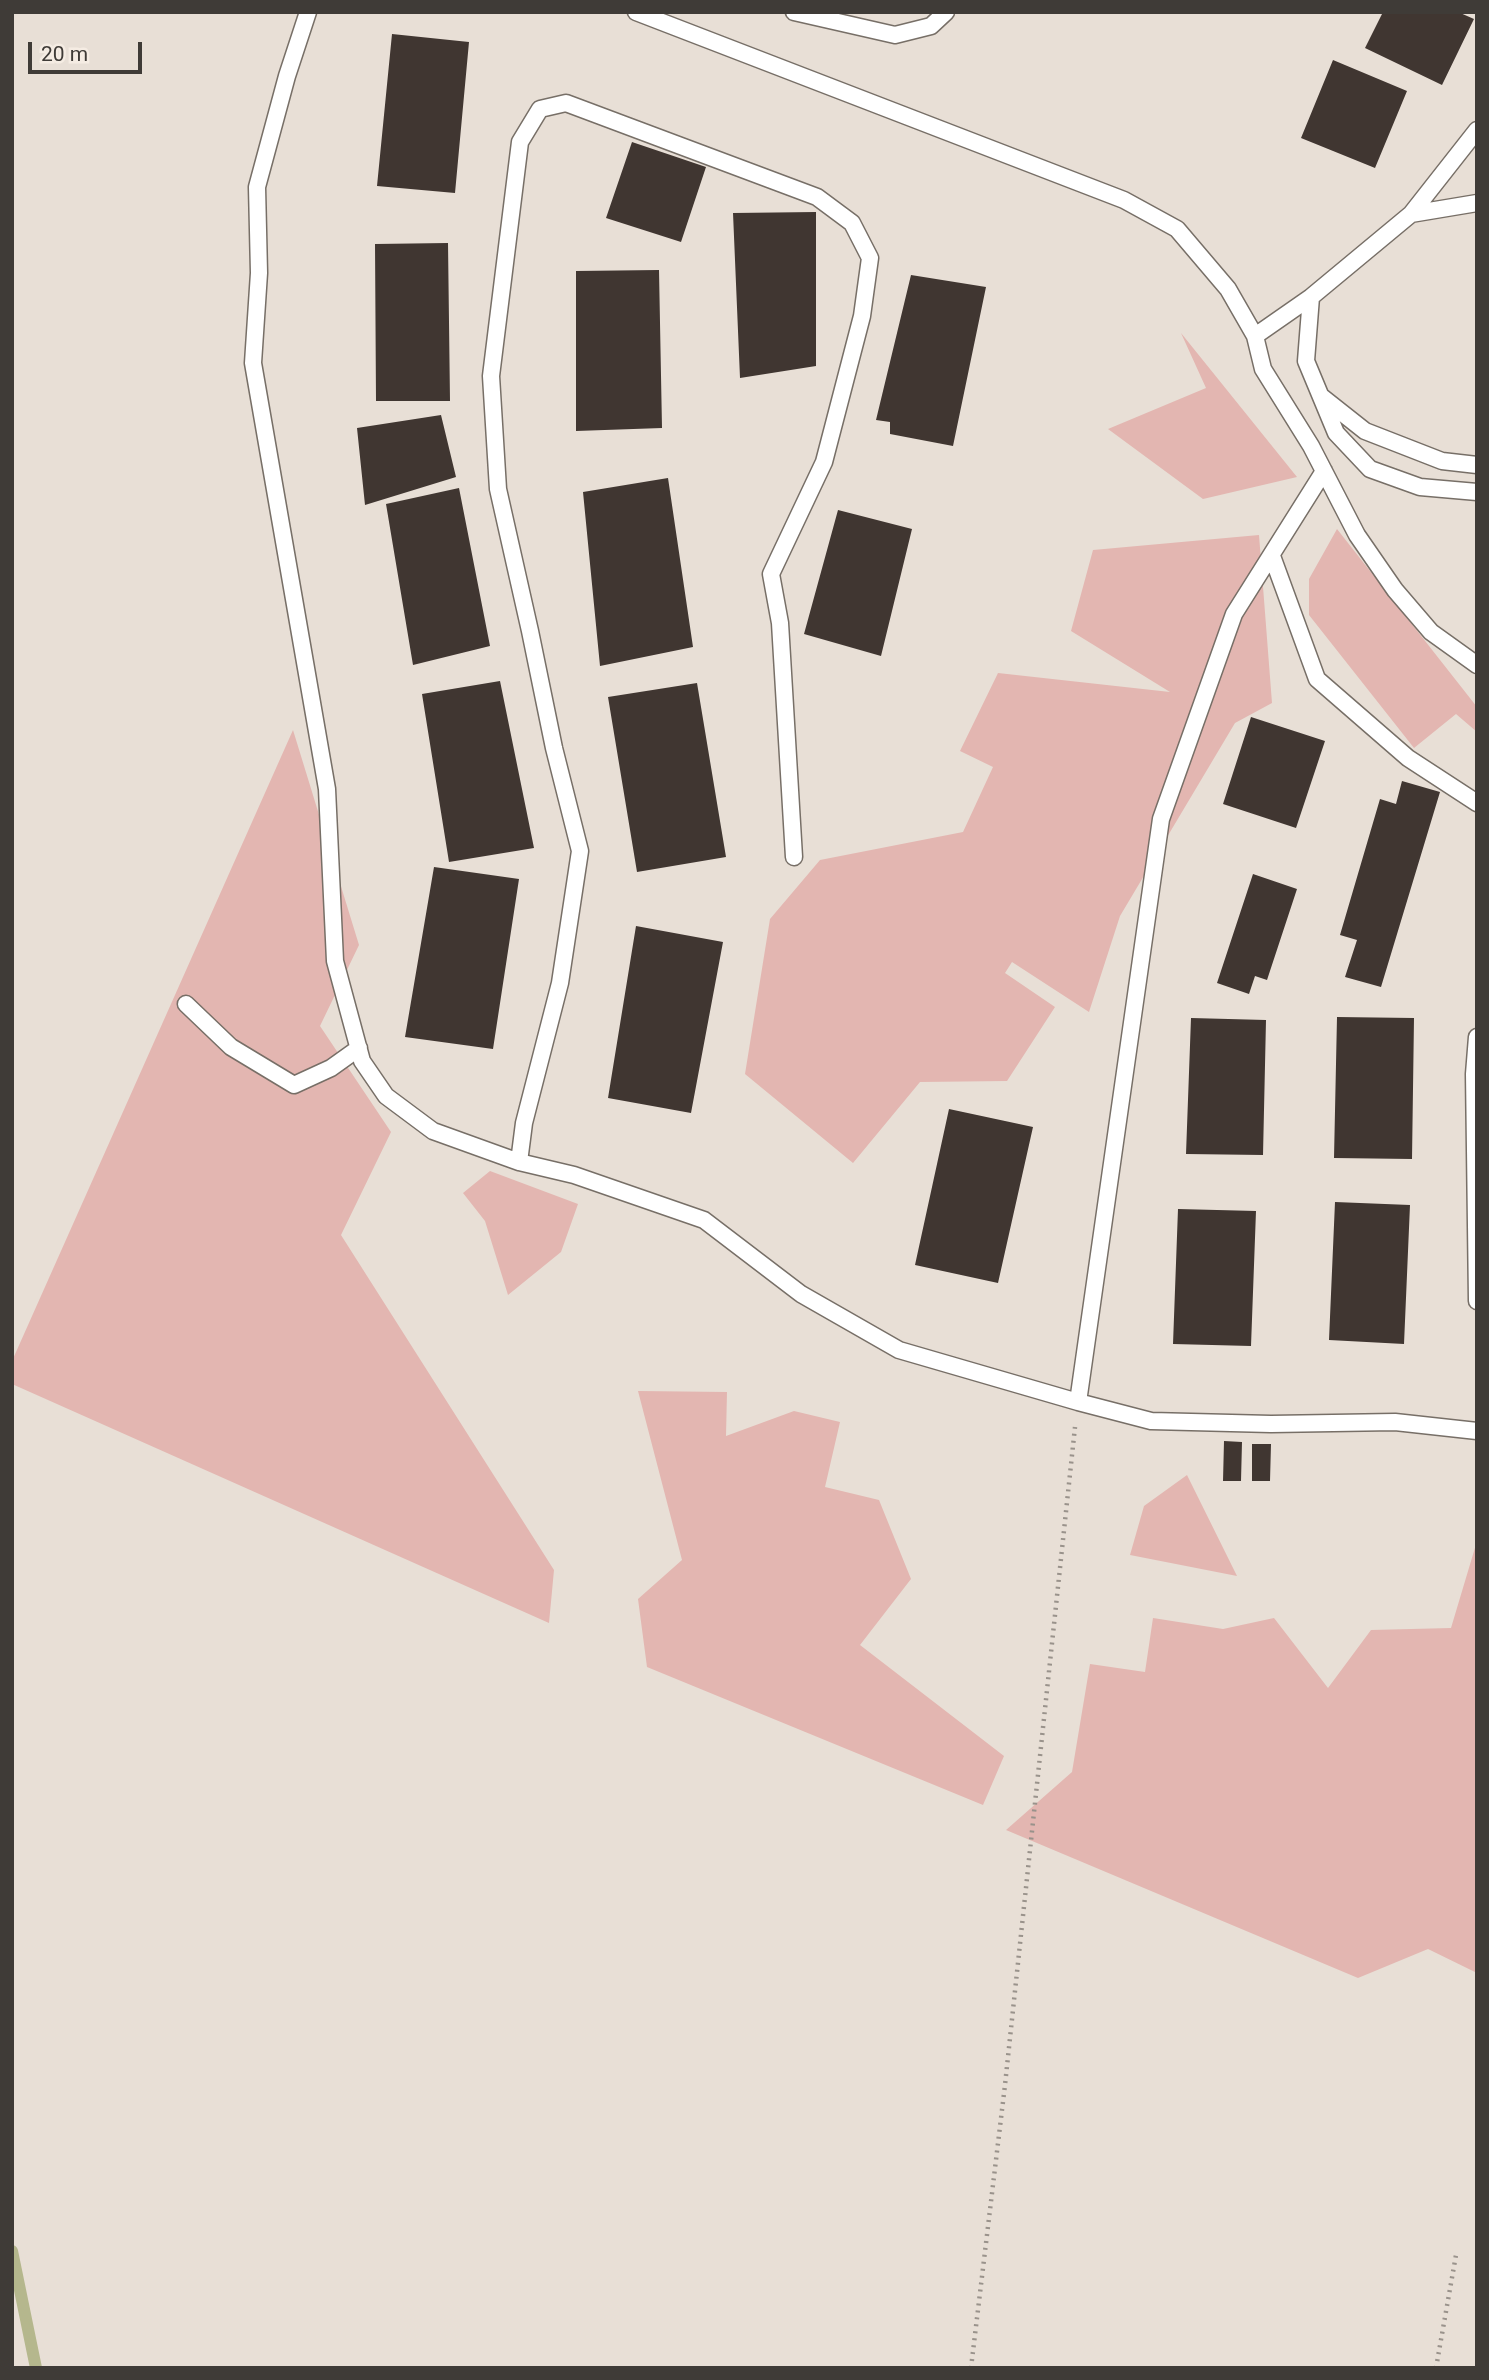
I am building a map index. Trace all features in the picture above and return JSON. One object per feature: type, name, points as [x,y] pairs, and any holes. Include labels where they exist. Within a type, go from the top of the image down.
[{"type":"lane","points":[[308,12],[287,76],[257,187],[259,273],[253,363],[327,789],[335,961],[362,1061],[386,1096],[433,1131],[519,1162],[574,1175],[704,1220],[801,1294],[899,1350],[1151,1421],[1271,1424],[1395,1422],[1477,1431]]},
{"type":"lane","points":[[636,12],[1124,200],[1177,229],[1228,289],[1255,336],[1263,369],[1311,446],[1357,535],[1395,590],[1431,632],[1477,665]]},
{"type":"lane","points":[[794,12],[895,35],[931,26],[946,12]]},
{"type":"lane","points":[[519,1162],[524,1124],[560,982],[580,851],[554,748],[498,489],[491,376],[520,142],[540,109],[566,103],[817,197],[852,223],[870,258],[862,316],[824,462],[771,574],[780,623],[794,857]]},
{"type":"lane","points":[[1255,336],[1311,297],[1411,215],[1477,130]]},
{"type":"lane","points":[[1411,215],[1477,203]]},
{"type":"lane","points":[[1311,297],[1306,361],[1336,433],[1370,469],[1420,487],[1477,492]]},
{"type":"lane","points":[[1320,396],[1365,431],[1442,461],[1477,465]]},
{"type":"lane","points":[[1078,1402],[1161,819],[1234,614],[1324,471]]},
{"type":"lane","points":[[1272,556],[1317,679],[1408,758],[1477,803]]},
{"type":"lane","points":[[187,1004],[231,1047],[294,1085],[331,1068],[359,1048]]},
{"type":"lane","points":[[1477,1037],[1474,1074],[1477,1301]]},
{"type":"path","points":[[971,2368],[1005,2085],[1078,1402]]},
{"type":"path","points":[[1436,2368],[1456,2255]]},
{"type":"shaded area","points":[[1181,333],[1297,477],[1203,499],[1108,429],[1206,388]]},
{"type":"shaded area","points":[[1337,529],[1477,707],[1477,732],[1456,714],[1414,748],[1309,615],[1309,579]]},
{"type":"shaded area","points":[[1259,535],[1272,703],[1235,723],[1120,916],[1089,1012],[1012,962],[1005,973],[1055,1007],[1007,1081],[920,1082],[853,1163],[745,1074],[770,919],[820,860],[963,832],[993,767],[960,751],[998,673],[1170,692],[1071,631],[1093,550]]},
{"type":"shaded area","points":[[293,730],[359,945],[320,1026],[391,1132],[341,1235],[554,1570],[549,1623],[12,1384],[12,1361]]},
{"type":"shaded area","points":[[490,1171],[578,1204],[561,1252],[508,1295],[485,1221],[463,1193]]},
{"type":"shaded area","points":[[638,1391],[727,1392],[726,1436],[794,1411],[840,1422],[825,1487],[879,1500],[911,1579],[860,1645],[1004,1756],[983,1805],[647,1667],[638,1599],[682,1560]]},
{"type":"shaded area","points":[[1187,1475],[1237,1576],[1130,1555],[1144,1506]]},
{"type":"shaded area","points":[[1477,1541],[1477,1973],[1428,1949],[1358,1978],[1006,1830],[1072,1772],[1090,1664],[1145,1672],[1153,1618],[1223,1629],[1274,1618],[1328,1688],[1371,1630],[1451,1628]]},
{"type":"building","points":[[1383,12],[1458,12],[1474,19],[1442,85],[1365,48]]},
{"type":"building","points":[[392,34],[469,42],[455,193],[377,186]]},
{"type":"building","points":[[1333,60],[1407,91],[1375,168],[1301,138]]},
{"type":"building","points":[[632,142],[706,167],[681,242],[606,218]]},
{"type":"building","points":[[816,212],[816,366],[740,378],[733,213]]},
{"type":"building","points":[[448,243],[450,401],[376,401],[375,244]]},
{"type":"building","points":[[659,270],[662,428],[576,431],[576,271]]},
{"type":"building","points":[[911,275],[986,287],[953,446],[890,434],[890,422],[876,420]]},
{"type":"building","points":[[441,415],[456,477],[365,505],[357,428]]},
{"type":"building","points":[[668,478],[693,647],[600,666],[583,492]]},
{"type":"building","points":[[459,488],[490,646],[413,665],[386,504]]},
{"type":"building","points":[[838,510],[912,529],[881,656],[804,634]]},
{"type":"building","points":[[500,681],[534,848],[449,862],[422,694]]},
{"type":"building","points":[[697,683],[726,857],[637,872],[608,697]]},
{"type":"building","points":[[1251,717],[1325,741],[1296,828],[1223,804]]},
{"type":"building","points":[[1402,781],[1440,792],[1381,987],[1345,977],[1357,940],[1340,935],[1380,799],[1396,804]]},
{"type":"building","points":[[434,867],[519,879],[493,1049],[405,1037]]},
{"type":"building","points":[[1253,874],[1297,889],[1267,980],[1255,976],[1249,994],[1217,983]]},
{"type":"building","points":[[636,926],[723,942],[691,1113],[608,1098]]},
{"type":"building","points":[[1337,1017],[1414,1018],[1412,1159],[1334,1158]]},
{"type":"building","points":[[1191,1018],[1266,1020],[1263,1155],[1186,1154]]},
{"type":"building","points":[[949,1109],[1033,1127],[998,1283],[915,1265]]},
{"type":"building","points":[[1335,1202],[1410,1205],[1404,1344],[1329,1340]]},
{"type":"building","points":[[1178,1209],[1256,1211],[1251,1346],[1173,1344]]},
{"type":"building","points":[[1224,1441],[1242,1442],[1241,1481],[1223,1481]]},
{"type":"building","points":[[1252,1444],[1271,1444],[1270,1481],[1252,1481]]},
{"type":"waterway","points":[[12,2251],[36,2368]]}]
